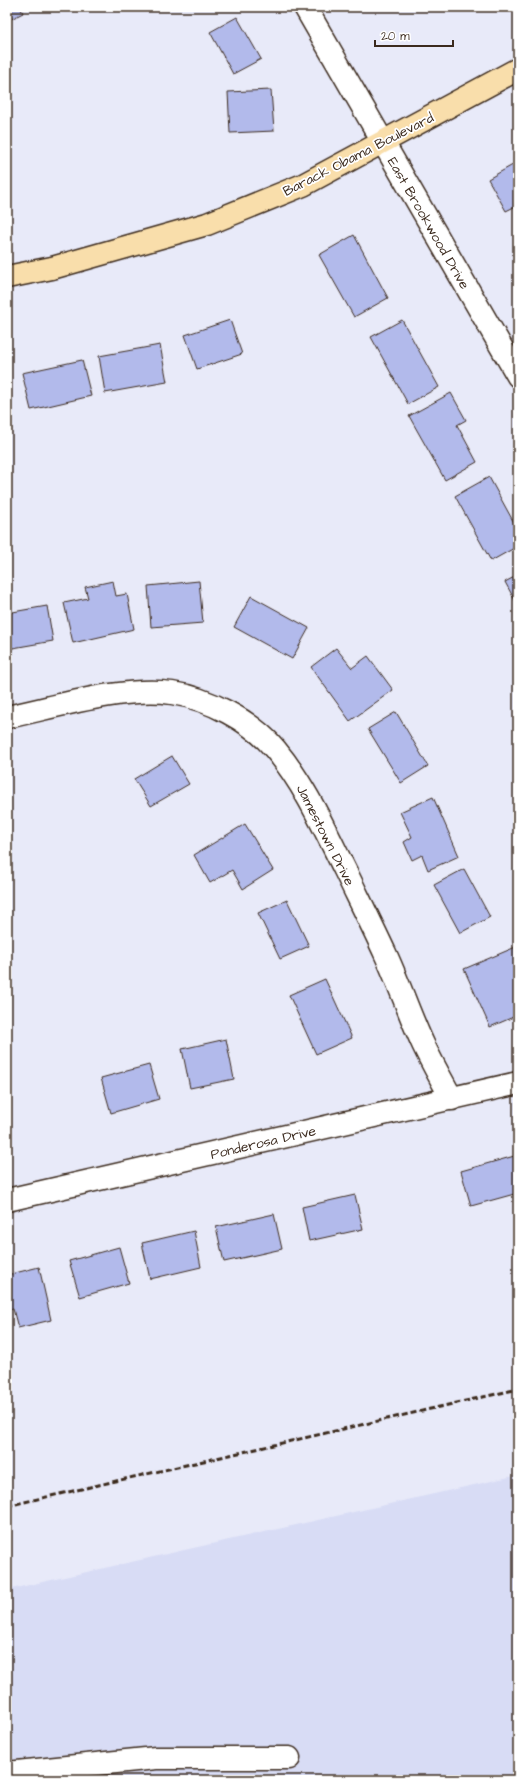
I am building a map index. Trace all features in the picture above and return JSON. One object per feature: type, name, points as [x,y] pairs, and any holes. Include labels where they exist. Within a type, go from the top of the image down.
[{"type":"main road","name":"Barack Obama Boulevard","points":[[7,277],[52,268],[207,224],[303,185],[518,69]]},
{"type":"street","name":"East Brookwood Drive","points":[[305,7],[518,376]]},
{"type":"street","name":"Jamestown Drive","points":[[7,716],[112,695],[139,692],[172,693],[198,699],[225,711],[250,727],[274,748],[295,776],[314,807],[385,953],[424,1044],[452,1099]]},
{"type":"street","name":"Ponderosa Drive","points":[[7,1200],[518,1083]]},
{"type":"street","points":[[7,1773],[156,1758],[289,1758]]},
{"type":"shaded area","points":[[518,1475],[518,1780],[7,1780],[7,1590]]},
{"type":"building","points":[[7,7],[20,7],[23,13],[7,21]]},
{"type":"building","points":[[237,17],[261,59],[233,74],[210,32]]},
{"type":"building","points":[[271,90],[274,131],[230,133],[228,92]]},
{"type":"building","points":[[518,162],[518,205],[506,211],[488,179]]},
{"type":"building","points":[[354,235],[388,298],[354,317],[319,255]]},
{"type":"building","points":[[230,320],[242,354],[197,369],[185,335]]},
{"type":"building","points":[[402,320],[439,387],[408,404],[371,337]]},
{"type":"building","points":[[160,345],[167,382],[105,393],[99,356]]},
{"type":"building","points":[[82,360],[91,396],[31,410],[22,373]]},
{"type":"building","points":[[451,393],[466,420],[457,425],[477,462],[445,480],[409,416]]},
{"type":"building","points":[[489,477],[518,530],[518,546],[491,561],[455,496]]},
{"type":"building","points":[[518,575],[518,606],[505,582]]},
{"type":"building","points":[[113,581],[116,596],[127,594],[134,629],[73,643],[64,603],[88,598],[85,587]]},
{"type":"building","points":[[199,581],[203,623],[151,627],[148,586]]},
{"type":"building","points":[[251,596],[309,628],[292,659],[234,627]]},
{"type":"building","points":[[47,606],[53,641],[7,649],[7,613]]},
{"type":"building","points":[[336,648],[352,668],[368,656],[393,690],[350,721],[311,667]]},
{"type":"building","points":[[396,712],[428,766],[401,783],[368,729]]},
{"type":"building","points":[[172,756],[189,784],[151,806],[134,779]]},
{"type":"building","points":[[433,797],[459,856],[428,870],[422,855],[412,860],[404,842],[412,837],[400,812]]},
{"type":"building","points":[[245,824],[273,870],[243,889],[232,870],[210,883],[194,855]]},
{"type":"building","points":[[464,869],[490,917],[460,933],[434,885]]},
{"type":"building","points":[[287,900],[309,946],[280,959],[258,913]]},
{"type":"building","points":[[518,946],[518,1015],[490,1027],[464,969]]},
{"type":"building","points":[[325,979],[352,1038],[316,1054],[289,995]]},
{"type":"building","points":[[226,1039],[234,1079],[190,1088],[182,1049]]},
{"type":"building","points":[[149,1065],[159,1099],[111,1113],[101,1078]]},
{"type":"building","points":[[518,1155],[518,1193],[471,1206],[461,1171]]},
{"type":"building","points":[[355,1195],[363,1229],[309,1241],[302,1207]]},
{"type":"building","points":[[274,1214],[282,1249],[224,1262],[216,1227]]},
{"type":"building","points":[[194,1231],[201,1267],[150,1279],[142,1243]]},
{"type":"building","points":[[119,1247],[129,1283],[80,1297],[69,1261]]},
{"type":"building","points":[[39,1267],[51,1320],[18,1328],[13,1309],[7,1310],[7,1275]]},
{"type":"railway","points":[[7,1506],[518,1389]]}]
